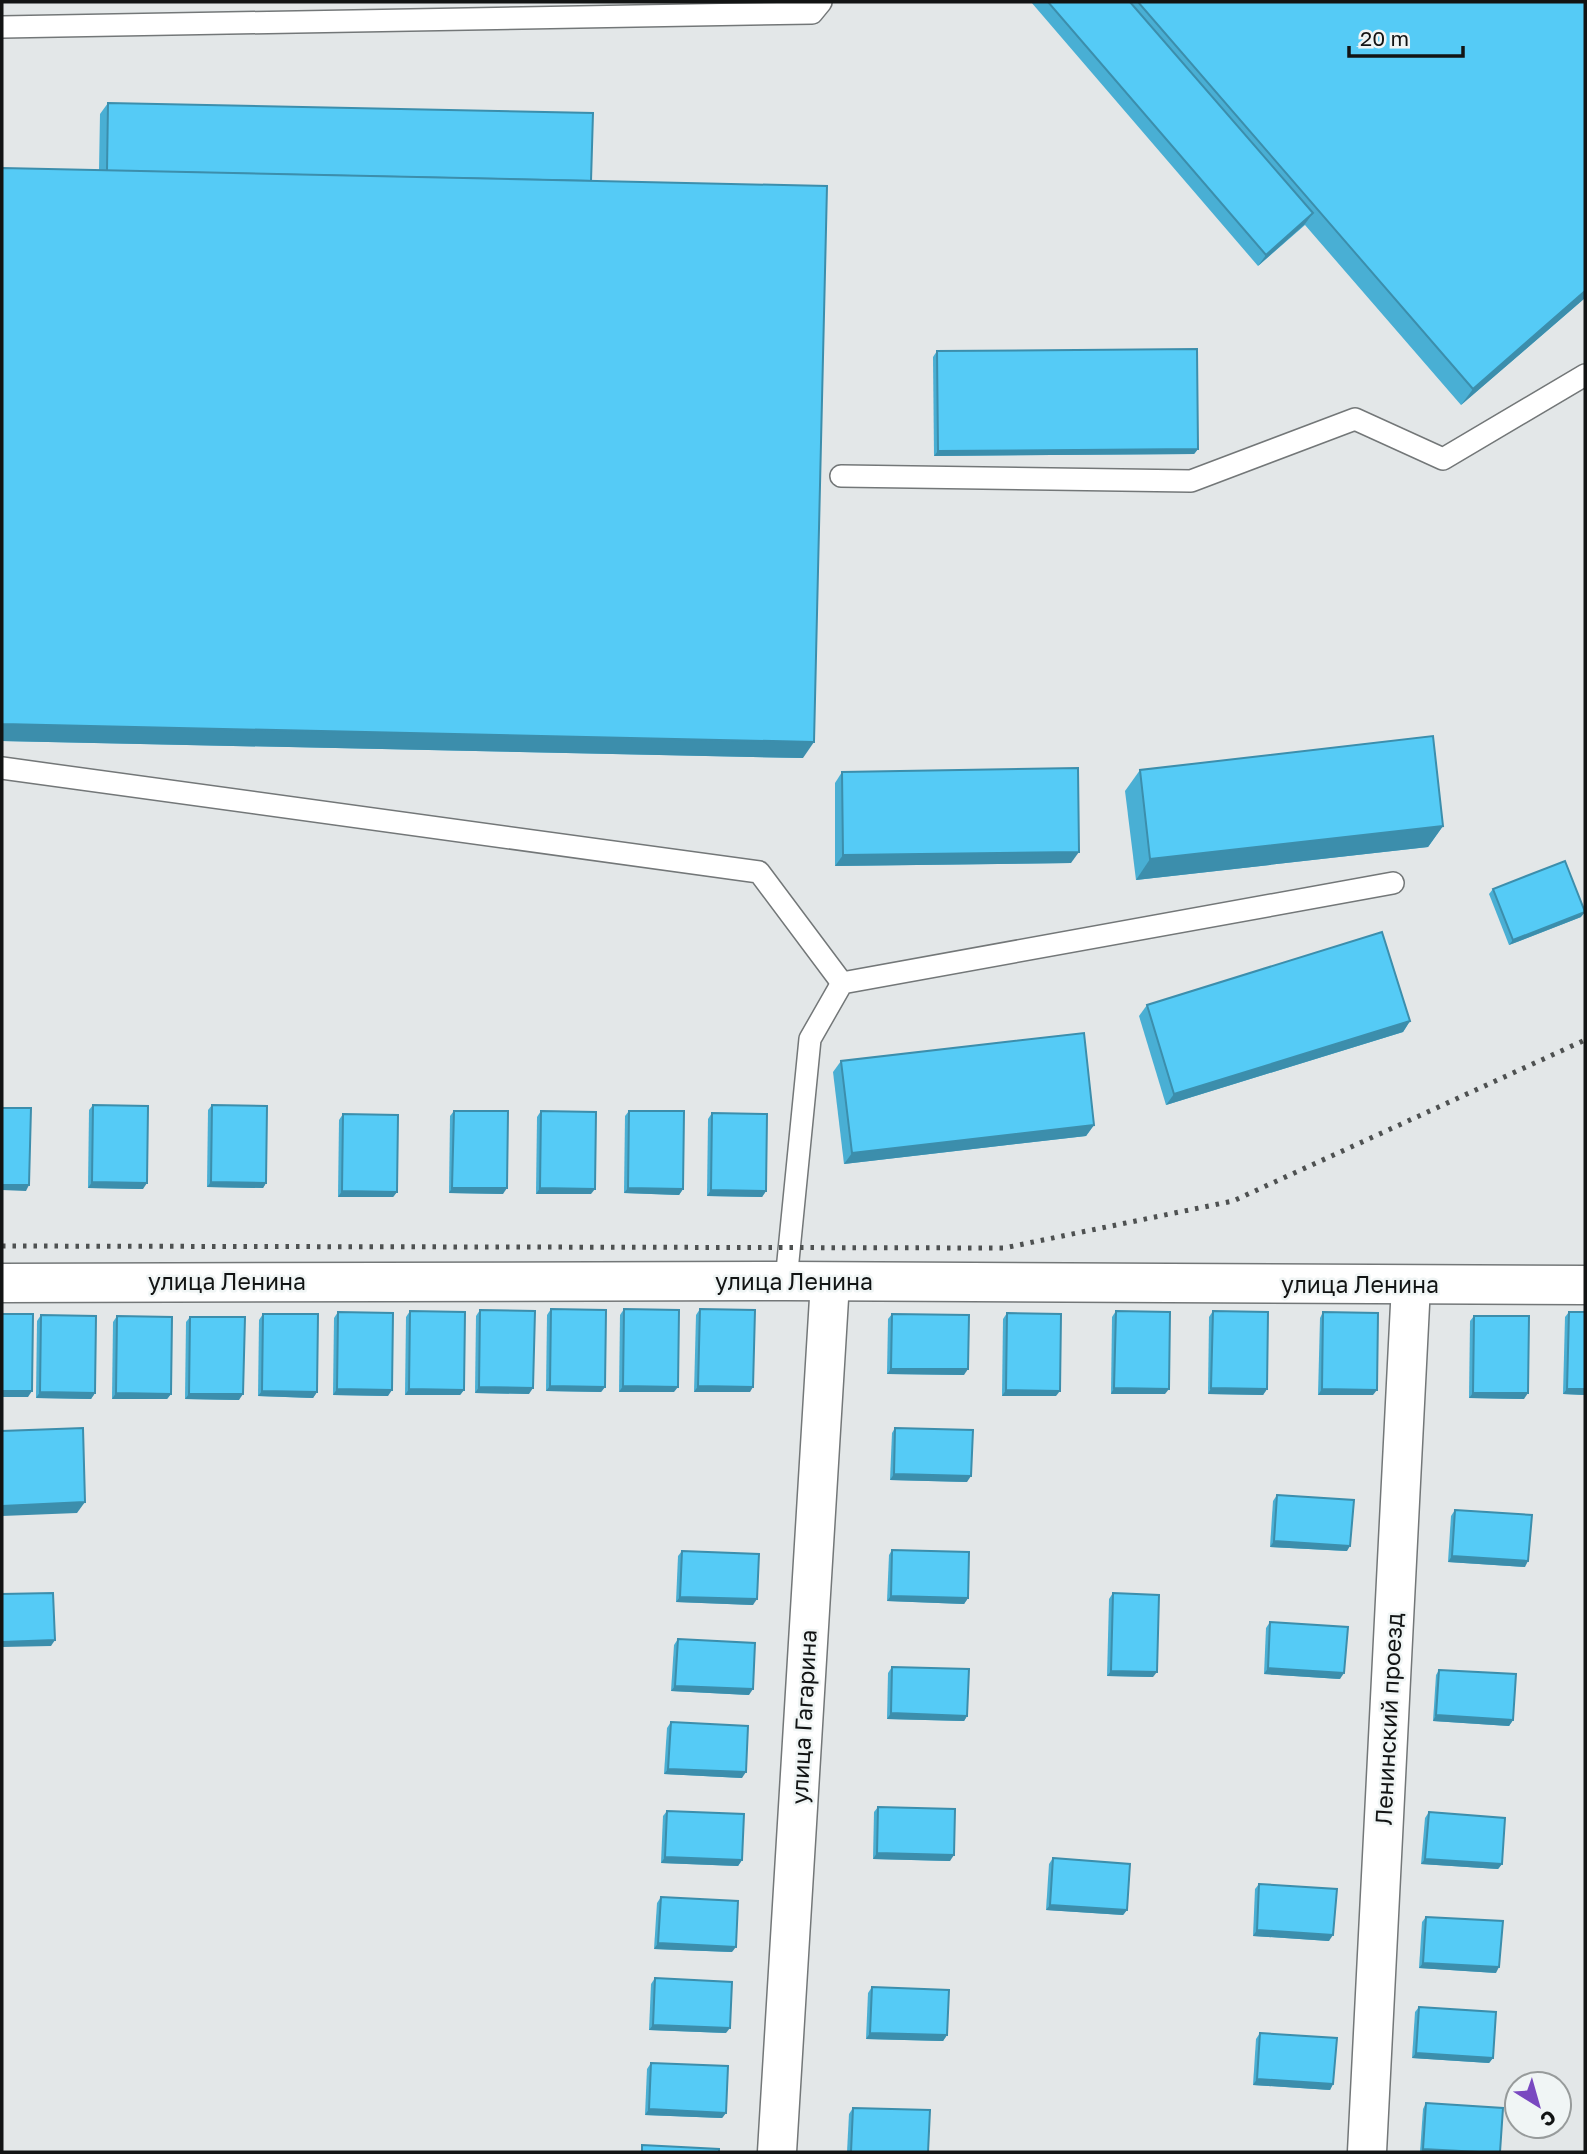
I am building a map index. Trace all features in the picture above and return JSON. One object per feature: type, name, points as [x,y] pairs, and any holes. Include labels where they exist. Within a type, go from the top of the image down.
[{"type":"street","name":"улица Ленина","points":[[2,1283],[786,1281],[1585,1285]]},
{"type":"street","name":"улица Гагарина","points":[[777,2152],[830,1282]]},
{"type":"street","name":"Ленинский проезд","points":[[1367,2152],[1410,1285]]},
{"type":"lane","points":[[2,27],[812,13],[821,2]]},
{"type":"lane","points":[[841,476],[1191,481],[1355,419],[1443,459],[1585,375]]},
{"type":"lane","points":[[2,768],[759,872],[842,983]]},
{"type":"lane","points":[[786,1281],[810,1039],[842,983],[1393,883]]},
{"type":"building","points":[[1048,2],[1130,2],[1313,213],[1266,255]]},
{"type":"building","points":[[1138,2],[1585,2],[1585,291],[1473,389]]},
{"type":"building","points":[[108,103],[593,113],[591,181],[107,171]]},
{"type":"building","points":[[2,168],[827,186],[814,742],[2,724]]},
{"type":"building","points":[[1197,349],[1198,449],[938,451],[937,351]]},
{"type":"building","points":[[1433,736],[1443,826],[1150,859],[1140,770]]},
{"type":"building","points":[[1078,768],[1079,852],[843,855],[842,772]]},
{"type":"building","points":[[1565,861],[1585,912],[1513,940],[1493,889]]},
{"type":"building","points":[[1382,932],[1410,1021],[1174,1094],[1147,1005]]},
{"type":"building","points":[[1084,1033],[1094,1125],[852,1153],[841,1061]]},
{"type":"building","points":[[93,1105],[148,1106],[147,1183],[92,1182]]},
{"type":"building","points":[[212,1105],[267,1106],[266,1183],[211,1182]]},
{"type":"building","points":[[2,1108],[31,1108],[29,1185],[2,1185]]},
{"type":"building","points":[[454,1111],[508,1111],[507,1188],[452,1188]]},
{"type":"building","points":[[541,1111],[596,1112],[595,1189],[540,1188]]},
{"type":"building","points":[[629,1111],[684,1111],[683,1189],[628,1188]]},
{"type":"building","points":[[712,1113],[767,1114],[766,1191],[711,1190]]},
{"type":"building","points":[[343,1114],[398,1115],[397,1192],[342,1191]]},
{"type":"building","points":[[551,1309],[606,1310],[605,1387],[550,1386]]},
{"type":"building","points":[[624,1309],[679,1310],[678,1387],[623,1386]]},
{"type":"building","points":[[700,1309],[755,1310],[753,1387],[698,1386]]},
{"type":"building","points":[[480,1310],[535,1311],[533,1388],[479,1387]]},
{"type":"building","points":[[410,1311],[465,1312],[464,1390],[409,1389]]},
{"type":"building","points":[[1116,1311],[1170,1312],[1169,1389],[1114,1388]]},
{"type":"building","points":[[1213,1311],[1268,1312],[1267,1389],[1211,1388]]},
{"type":"building","points":[[338,1312],[393,1313],[392,1390],[337,1389]]},
{"type":"building","points":[[1323,1312],[1378,1313],[1377,1390],[1322,1389]]},
{"type":"building","points":[[1569,1312],[1585,1312],[1585,1389],[1567,1389]]},
{"type":"building","points":[[1007,1313],[1061,1314],[1060,1391],[1006,1390]]},
{"type":"building","points":[[2,1314],[33,1314],[32,1391],[2,1391]]},
{"type":"building","points":[[263,1314],[318,1314],[317,1392],[262,1391]]},
{"type":"building","points":[[892,1314],[969,1315],[968,1369],[891,1369]]},
{"type":"building","points":[[41,1315],[96,1316],[95,1393],[40,1392]]},
{"type":"building","points":[[117,1316],[172,1317],[171,1394],[116,1393]]},
{"type":"building","points":[[1474,1316],[1529,1316],[1528,1393],[1473,1393]]},
{"type":"building","points":[[190,1317],[245,1317],[243,1394],[189,1394]]},
{"type":"building","points":[[83,1428],[85,1502],[2,1506],[2,1431]]},
{"type":"building","points":[[895,1428],[973,1430],[971,1476],[894,1474]]},
{"type":"building","points":[[1277,1495],[1354,1500],[1350,1546],[1274,1541]]},
{"type":"building","points":[[1455,1510],[1532,1515],[1528,1561],[1452,1556]]},
{"type":"building","points":[[892,1550],[969,1552],[968,1598],[891,1596]]},
{"type":"building","points":[[682,1551],[759,1554],[757,1599],[680,1597]]},
{"type":"building","points":[[53,1593],[55,1640],[2,1642],[2,1594]]},
{"type":"building","points":[[1113,1593],[1159,1595],[1157,1672],[1111,1671]]},
{"type":"building","points":[[1270,1622],[1348,1627],[1344,1673],[1268,1668]]},
{"type":"building","points":[[678,1639],[755,1643],[753,1689],[675,1686]]},
{"type":"building","points":[[892,1667],[969,1669],[967,1716],[891,1713]]},
{"type":"building","points":[[1439,1670],[1516,1674],[1513,1720],[1436,1715]]},
{"type":"building","points":[[671,1722],[748,1726],[746,1772],[668,1769]]},
{"type":"building","points":[[878,1807],[955,1809],[954,1855],[877,1853]]},
{"type":"building","points":[[667,1811],[744,1814],[742,1860],[665,1857]]},
{"type":"building","points":[[1429,1812],[1505,1818],[1502,1864],[1425,1859]]},
{"type":"building","points":[[1053,1858],[1130,1864],[1127,1910],[1050,1905]]},
{"type":"building","points":[[1259,1884],[1337,1889],[1333,1935],[1257,1930]]},
{"type":"building","points":[[661,1897],[738,1901],[736,1947],[658,1943]]},
{"type":"building","points":[[1426,1917],[1503,1921],[1499,1967],[1423,1963]]},
{"type":"building","points":[[655,1978],[732,1982],[730,2028],[653,2025]]},
{"type":"building","points":[[872,1987],[949,1990],[947,2035],[870,2033]]},
{"type":"building","points":[[1419,2007],[1496,2012],[1493,2058],[1416,2053]]},
{"type":"building","points":[[1260,2033],[1337,2038],[1333,2084],[1257,2079]]},
{"type":"building","points":[[651,2063],[728,2066],[726,2113],[649,2109]]},
{"type":"building","points":[[1426,2103],[1503,2108],[1500,2152],[1423,2149]]},
{"type":"building","points":[[853,2108],[930,2110],[928,2152],[851,2152]]},
{"type":"building","points":[[642,2145],[719,2149],[719,2152],[642,2152]]},
{"type":"railway","points":[[2,1246],[1004,1248],[1233,1201],[1585,1040]]}]
